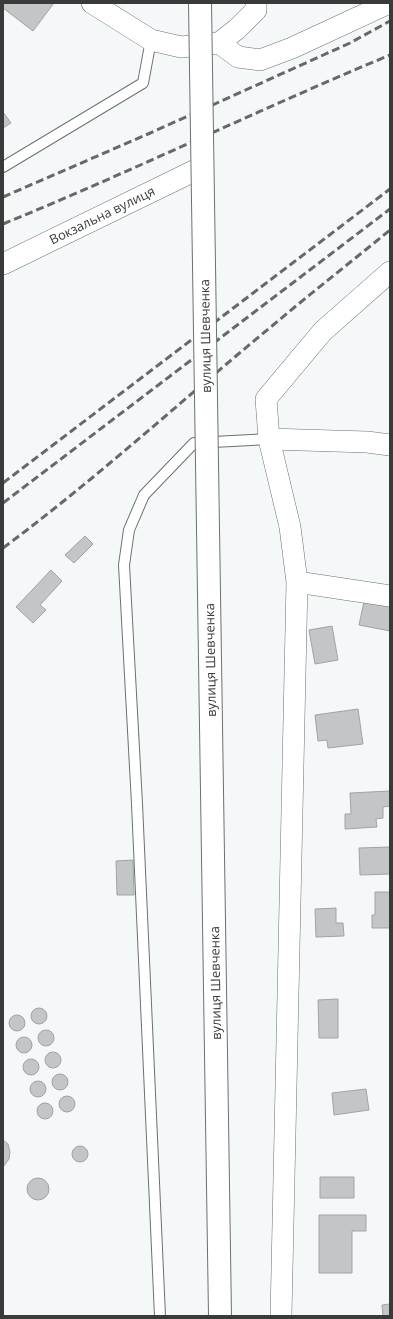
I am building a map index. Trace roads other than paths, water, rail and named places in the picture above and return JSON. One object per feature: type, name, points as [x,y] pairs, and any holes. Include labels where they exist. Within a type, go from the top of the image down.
[{"type":"main road","name":"вулиця Шевченка","points":[[200,3],[220,1316]]},
{"type":"street","points":[[92,3],[150,40],[181,47],[219,43],[237,29],[256,10],[256,3]]},
{"type":"street","points":[[219,43],[238,57],[260,60],[292,48],[389,3]]},
{"type":"street","name":"Вокзальна вулиця","points":[[3,264],[202,167]]},
{"type":"street","points":[[281,1316],[297,582],[290,527],[269,439],[266,399],[323,331],[390,272]]},
{"type":"street","points":[[269,439],[367,442],[390,445]]},
{"type":"street","points":[[297,582],[390,596]]},
{"type":"lane","points":[[3,167],[144,83],[150,40]]},
{"type":"lane","points":[[160,1316],[137,804],[124,565],[129,530],[144,496],[194,443],[269,439]]},
{"type":"railway","points":[[3,197],[148,134],[350,43],[390,21]]},
{"type":"railway","points":[[3,224],[52,204],[390,55]]},
{"type":"railway","points":[[3,483],[390,189]]},
{"type":"railway","points":[[3,503],[390,209]]},
{"type":"railway","points":[[3,548],[72,495],[238,354],[390,230]]}]
